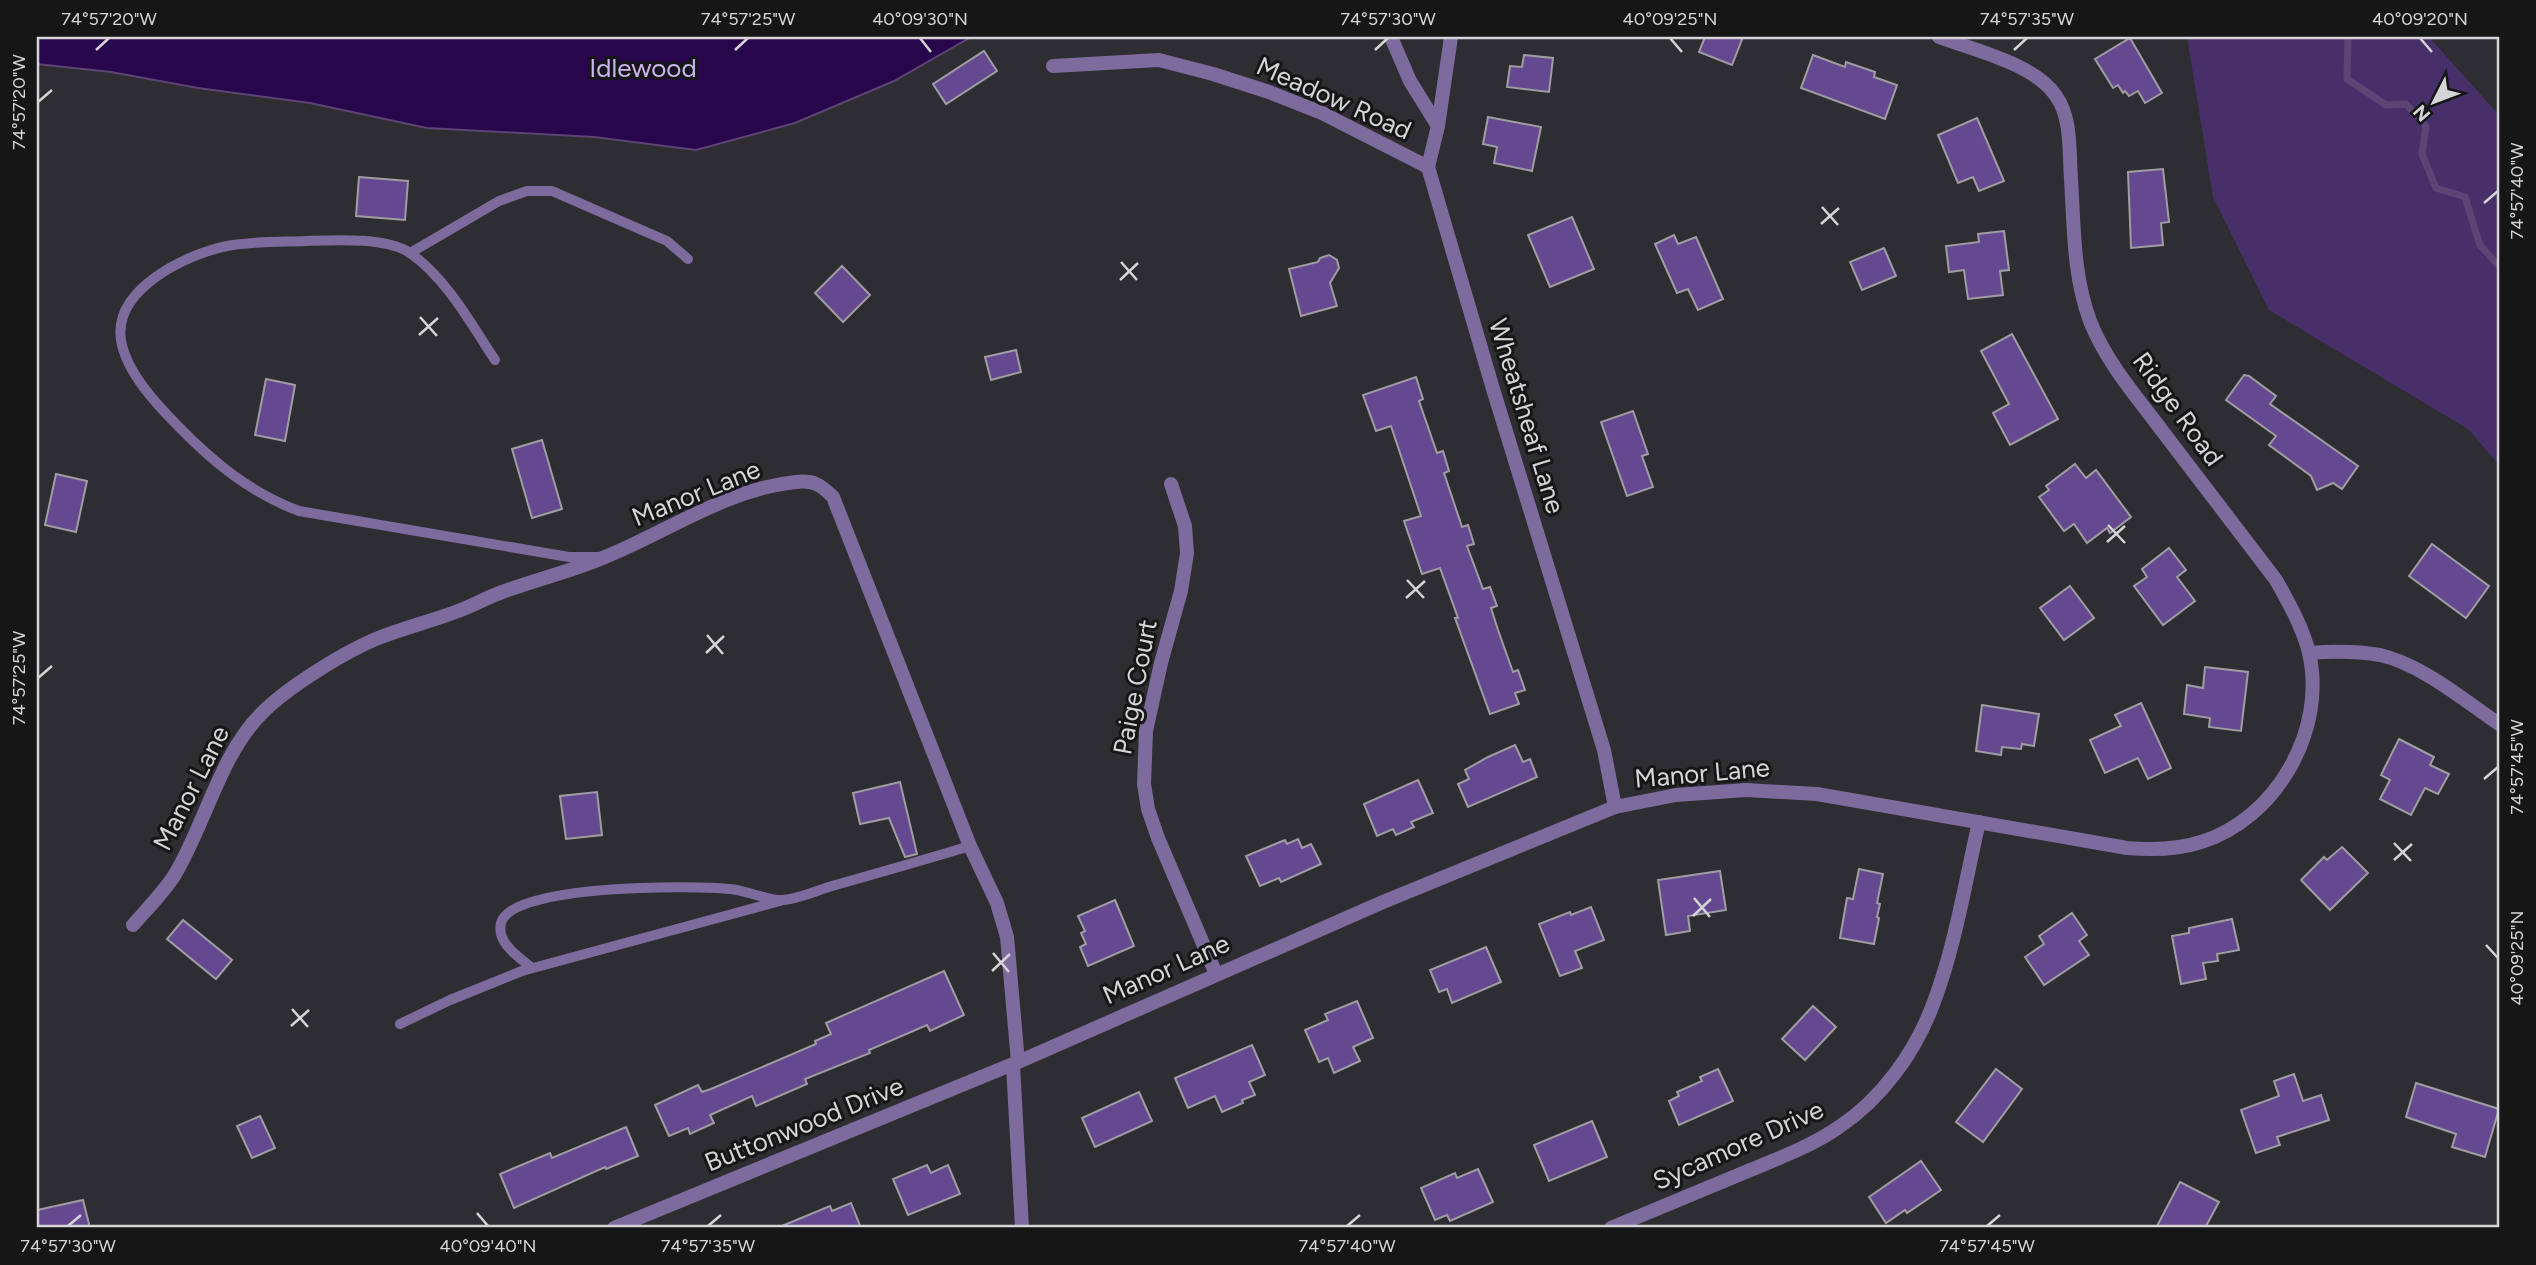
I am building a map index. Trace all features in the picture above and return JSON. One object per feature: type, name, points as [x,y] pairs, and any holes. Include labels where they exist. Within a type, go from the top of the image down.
[{"type":"street","points":[[1391,37],[1410,81],[1438,126]]},
{"type":"street","points":[[1428,167],[1438,126],[1451,37]]},
{"type":"street","name":"Ridge Road","points":[[1939,37],[2029,71],[2048,85],[2058,98],[2068,129],[2075,256],[2090,320],[2100,342],[2127,384],[2276,580],[2290,604],[2309,653]]},
{"type":"street","name":"Meadow Road","points":[[1053,66],[1159,60],[1213,74],[1322,113],[1428,167]]},
{"type":"street","name":"Wheatsheaf Lane","points":[[1428,167],[1604,750],[1615,807]]},
{"type":"street","name":"Manor Lane","points":[[133,925],[174,876],[243,735],[260,714],[278,699],[339,658],[378,638],[461,610],[504,591],[606,557],[689,516],[748,494],[794,482],[820,484],[832,497],[855,549],[970,846],[997,904],[1007,937],[1022,1228]]},
{"type":"street","name":"Paige Court","points":[[1171,484],[1185,526],[1187,553],[1181,591],[1146,731],[1144,783],[1158,838],[1216,974]]},
{"type":"street","points":[[2309,653],[2339,651],[2381,656],[2399,662],[2428,677],[2499,724]]},
{"type":"street","name":"Manor Lane","points":[[1015,1063],[1383,902],[1615,807],[1676,795],[1746,790],[1788,791],[2127,848],[2177,848],[2202,842],[2226,831],[2249,815],[2279,784],[2296,758],[2308,727],[2311,704],[2309,653]]},
{"type":"street","name":"Sycamore Drive","points":[[1611,1228],[1810,1144],[1839,1128],[1894,1076],[1911,1051],[1932,1008],[1979,822]]},
{"type":"street","name":"Buttonwood Drive","points":[[614,1228],[1015,1063]]},
{"type":"lane","points":[[410,253],[499,201],[527,191],[552,191],[667,241],[688,259]]},
{"type":"lane","points":[[495,360],[450,293],[431,271],[410,253],[379,242],[318,240],[228,246],[194,255],[150,281],[131,301],[121,323],[121,339],[127,358],[138,379],[171,419],[207,456],[245,485],[275,503],[299,511],[569,557],[606,557]]},
{"type":"lane","points":[[400,1024],[462,995],[532,968],[781,901],[970,846]]},
{"type":"lane","points":[[532,968],[510,950],[500,930],[501,919],[522,905],[567,893],[603,889],[686,887],[731,889],[781,901]]},
{"type":"shaded area","points":[[37,37],[971,37],[894,81],[795,123],[696,150],[594,137],[427,128],[310,103],[198,88],[111,72],[37,64]]},
{"type":"shaded area","points":[[2187,37],[2429,37],[2499,115],[2499,465],[2468,429],[2269,310],[2213,197]]},
{"type":"building","points":[[1705,37],[1743,37],[1732,65],[1699,52]]},
{"type":"building","points":[[2130,38],[2162,93],[2145,103],[2138,91],[2129,96],[2125,91],[2123,93],[2118,85],[2113,88],[2095,59]]},
{"type":"building","points":[[984,51],[997,71],[946,104],[933,84]]},
{"type":"building","points":[[1524,55],[1553,58],[1549,92],[1507,87],[1510,66],[1522,67]]},
{"type":"building","points":[[1813,55],[1845,67],[1846,62],[1875,72],[1874,77],[1897,85],[1885,119],[1801,88]]},
{"type":"building","points":[[1488,117],[1541,127],[1532,171],[1494,163],[1497,147],[1483,144]]},
{"type":"building","points":[[1977,118],[2004,181],[1979,191],[1973,177],[1958,183],[1938,135]]},
{"type":"building","points":[[2163,169],[2169,222],[2161,223],[2163,245],[2131,248],[2128,172]]},
{"type":"building","points":[[359,177],[408,181],[405,220],[356,216]]},
{"type":"building","points":[[1572,217],[1594,269],[1550,287],[1528,235]]},
{"type":"building","points":[[2004,231],[2009,270],[2000,271],[2003,295],[1968,299],[1964,270],[1949,272],[1946,246],[1979,242],[1978,234]]},
{"type":"building","points":[[1674,235],[1678,244],[1696,237],[1723,299],[1698,310],[1688,289],[1677,293],[1655,244]]},
{"type":"building","points":[[1884,248],[1896,276],[1862,290],[1850,262]]},
{"type":"building","points":[[1329,255],[1337,260],[1339,268],[1330,283],[1337,306],[1301,316],[1289,269],[1318,262],[1320,258]]},
{"type":"building","points":[[842,266],[870,295],[843,322],[815,293]]},
{"type":"building","points":[[2012,334],[2058,419],[2010,445],[1993,413],[2009,404],[1981,351]]},
{"type":"building","points":[[1016,350],[1021,372],[991,380],[985,357]]},
{"type":"building","points":[[2244,375],[2276,396],[2270,404],[2358,466],[2342,489],[2333,483],[2317,490],[2311,476],[2269,445],[2276,436],[2226,400]]},
{"type":"building","points":[[1416,377],[1423,399],[1419,401],[1437,453],[1443,451],[1449,471],[1444,473],[1462,527],[1468,525],[1474,544],[1467,546],[1483,589],[1490,587],[1497,606],[1491,608],[1498,630],[1513,672],[1518,670],[1525,690],[1515,693],[1519,704],[1490,714],[1440,568],[1422,574],[1404,521],[1421,516],[1391,426],[1376,431],[1363,395]]},
{"type":"building","points":[[266,379],[295,385],[285,441],[255,435]]},
{"type":"building","points":[[1633,411],[1648,454],[1642,456],[1653,487],[1627,496],[1601,422]]},
{"type":"building","points":[[542,440],[562,509],[532,518],[512,449]]},
{"type":"building","points":[[2075,464],[2086,478],[2096,470],[2131,517],[2110,533],[2107,528],[2087,543],[2074,524],[2064,531],[2039,497],[2049,490],[2046,486]]},
{"type":"building","points":[[56,474],[87,481],[76,532],[45,525]]},
{"type":"building","points":[[2432,544],[2489,586],[2466,618],[2409,576]]},
{"type":"building","points":[[2169,548],[2186,570],[2177,577],[2195,601],[2163,625],[2134,586],[2147,577],[2142,569]]},
{"type":"building","points":[[2070,586],[2094,618],[2064,640],[2040,608]]},
{"type":"building","points":[[2205,667],[2248,672],[2241,731],[2209,727],[2210,718],[2184,714],[2187,685],[2203,688]]},
{"type":"building","points":[[2141,703],[2171,768],[2148,779],[2138,758],[2105,773],[2090,740],[2121,726],[2115,715]]},
{"type":"building","points":[[1982,705],[2039,714],[2034,746],[2022,744],[2021,749],[2002,747],[2001,755],[1976,751]]},
{"type":"building","points":[[2399,739],[2434,757],[2430,765],[2449,774],[2438,794],[2425,788],[2411,815],[2380,799],[2390,780],[2381,775]]},
{"type":"building","points":[[1515,745],[1523,762],[1530,759],[1537,777],[1468,807],[1458,784],[1469,779],[1465,770]]},
{"type":"building","points":[[1418,780],[1433,813],[1411,822],[1414,827],[1396,835],[1393,829],[1377,836],[1364,804]]},
{"type":"building","points":[[900,782],[917,854],[905,857],[889,818],[860,824],[853,793]]},
{"type":"building","points":[[597,792],[602,835],[566,839],[560,796]]},
{"type":"building","points":[[1298,839],[1302,848],[1311,844],[1321,864],[1281,882],[1279,878],[1260,886],[1246,856],[1285,840],[1287,844]]},
{"type":"building","points":[[2342,847],[2368,873],[2330,910],[2301,880],[2324,857],[2327,860]]},
{"type":"building","points":[[1859,869],[1883,874],[1877,903],[1880,904],[1879,918],[1874,944],[1840,938],[1847,898],[1853,899]]},
{"type":"building","points":[[1720,871],[1726,910],[1688,916],[1690,931],[1666,935],[1658,880]]},
{"type":"building","points":[[1115,900],[1134,946],[1088,966],[1080,947],[1086,944],[1081,933],[1085,931],[1078,916]]},
{"type":"building","points":[[1591,907],[1604,940],[1575,951],[1582,968],[1560,976],[1539,924]]},
{"type":"building","points":[[2072,913],[2087,935],[2079,941],[2089,955],[2044,985],[2025,957],[2044,944],[2039,936]]},
{"type":"building","points":[[2232,919],[2239,950],[2217,954],[2218,961],[2203,963],[2206,979],[2181,984],[2172,936],[2189,933],[2189,928]]},
{"type":"building","points":[[183,920],[232,960],[216,979],[167,939]]},
{"type":"building","points":[[1486,947],[1501,982],[1452,1003],[1447,989],[1439,992],[1430,970]]},
{"type":"building","points":[[944,971],[964,1015],[930,1031],[927,1025],[869,1050],[870,1053],[805,1079],[807,1084],[756,1106],[752,1096],[710,1115],[714,1123],[690,1134],[688,1128],[669,1136],[655,1105],[698,1085],[702,1092],[711,1089],[816,1044],[815,1041],[831,1034],[826,1023]]},
{"type":"building","points":[[1357,1001],[1373,1038],[1353,1047],[1360,1061],[1334,1073],[1328,1058],[1319,1062],[1305,1030],[1328,1020],[1325,1014]]},
{"type":"building","points":[[1813,1006],[1836,1027],[1805,1060],[1782,1039]]},
{"type":"building","points":[[1252,1045],[1265,1075],[1249,1082],[1255,1095],[1222,1112],[1215,1096],[1188,1108],[1175,1078]]},
{"type":"building","points":[[1718,1069],[1733,1101],[1679,1125],[1669,1101],[1679,1096],[1677,1092],[1702,1081],[1700,1077]]},
{"type":"building","points":[[1996,1069],[2022,1089],[1983,1142],[1956,1122]]},
{"type":"building","points":[[2294,1074],[2303,1101],[2321,1095],[2329,1120],[2277,1137],[2280,1145],[2256,1153],[2241,1110],[2279,1096],[2274,1081]]},
{"type":"building","points":[[2416,1083],[2499,1109],[2485,1157],[2452,1147],[2456,1134],[2406,1117]]},
{"type":"building","points":[[1139,1092],[1152,1121],[1095,1147],[1082,1118]]},
{"type":"building","points":[[260,1116],[275,1148],[252,1158],[237,1126]]},
{"type":"building","points":[[1592,1121],[1607,1157],[1549,1181],[1534,1145]]},
{"type":"building","points":[[626,1127],[638,1156],[606,1169],[605,1167],[514,1208],[500,1174],[550,1153],[552,1158]]},
{"type":"building","points":[[1921,1161],[1941,1190],[1907,1213],[1905,1210],[1886,1223],[1869,1197]]},
{"type":"building","points":[[927,1165],[931,1173],[948,1165],[960,1194],[908,1215],[893,1179]]},
{"type":"building","points":[[1478,1169],[1493,1202],[1450,1221],[1447,1215],[1435,1220],[1421,1188],[1455,1173],[1457,1178]]},
{"type":"building","points":[[2180,1182],[2219,1202],[2205,1228],[2156,1228]]},
{"type":"building","points":[[83,1200],[90,1228],[37,1228],[37,1210]]},
{"type":"building","points":[[851,1203],[861,1228],[777,1228],[830,1206],[832,1211]]},
{"type":"waterway","points":[[2348,37],[2347,79],[2386,105],[2406,104],[2426,126],[2422,154],[2436,188],[2465,197],[2480,245],[2499,264]]},
{"type":"park label","name":"Idlewood","points":[[643,68]]}]
